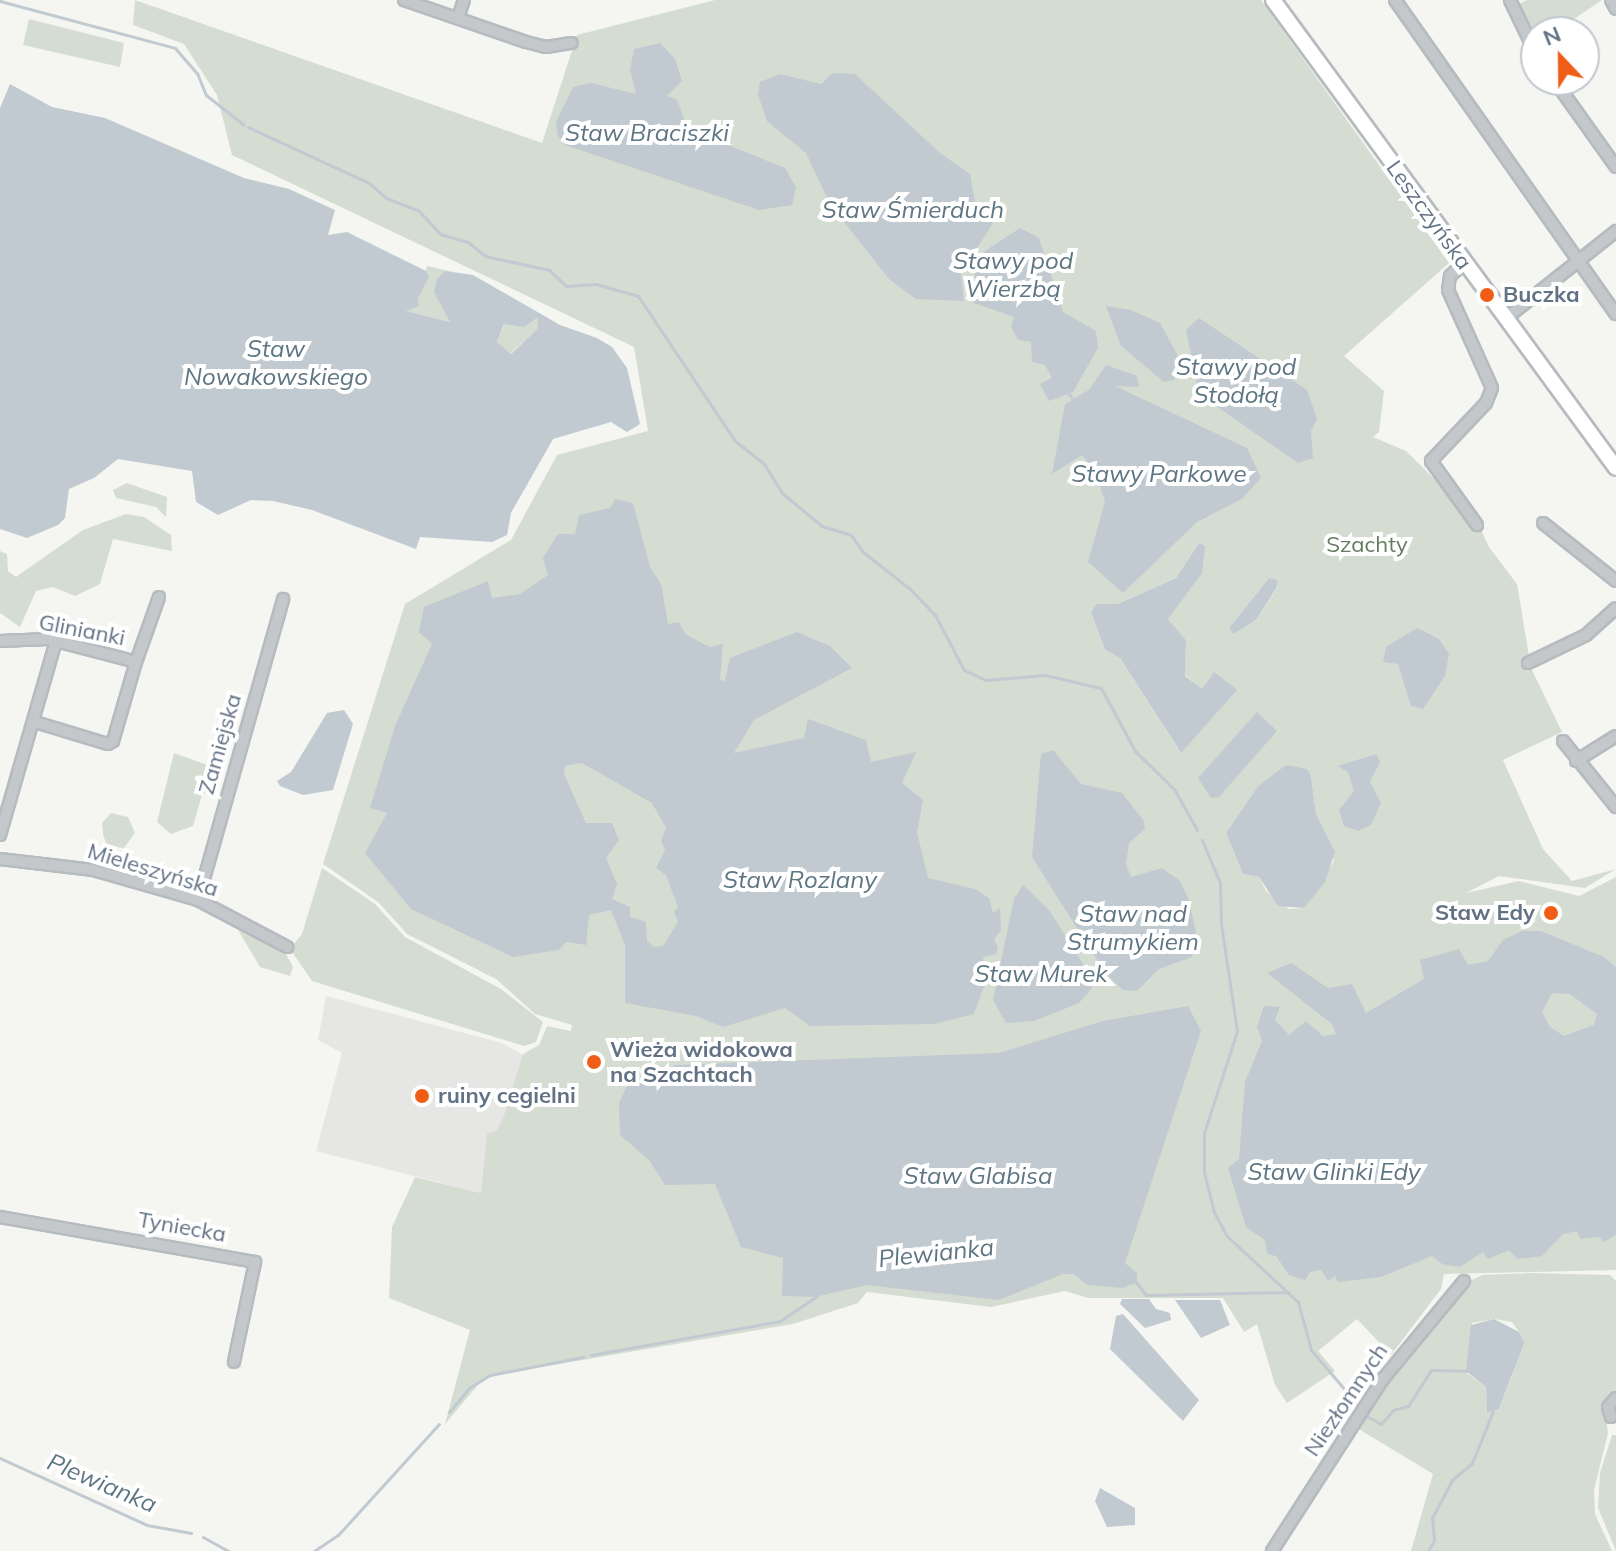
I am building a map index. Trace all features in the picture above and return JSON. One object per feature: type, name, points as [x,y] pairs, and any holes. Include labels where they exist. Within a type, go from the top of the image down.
[{"type":"street","points":[[404,0],[546,47],[572,43]]},
{"type":"street","points":[[458,18],[464,0]]},
{"type":"street","name":"Leszczyńska","points":[[1273,0],[1616,468]]},
{"type":"street","points":[[1395,0],[1616,314]]},
{"type":"street","points":[[1510,0],[1520,21]]},
{"type":"street","points":[[1611,0],[1616,9]]},
{"type":"street","points":[[1565,96],[1616,167]]},
{"type":"street","points":[[1505,319],[1616,231]]},
{"type":"street","points":[[1464,263],[1450,276],[1448,290],[1492,388],[1486,403],[1431,461],[1477,525]]},
{"type":"street","points":[[1543,523],[1616,581]]},
{"type":"street","name":"Glinianki","points":[[0,641],[56,641],[136,662],[159,597]]},
{"type":"street","name":"Zamiejska","points":[[198,900],[283,599]]},
{"type":"street","points":[[1528,663],[1586,635],[1616,608]]},
{"type":"street","points":[[0,835],[56,641]]},
{"type":"street","points":[[35,722],[108,744],[113,741],[136,662]]},
{"type":"street","points":[[1576,761],[1616,736]]},
{"type":"street","points":[[1563,741],[1616,807]]},
{"type":"street","name":"Mieleszyńska","points":[[0,859],[93,870],[198,900],[287,947]]},
{"type":"street","name":"Tyniecka","points":[[0,1217],[255,1262],[234,1362]]},
{"type":"street","name":"Niezłomnych","points":[[1272,1551],[1383,1379],[1464,1281]]},
{"type":"street","points":[[1611,1417],[1608,1407],[1616,1398]]},
{"type":"shaded area","name":"ruiny cegielni","points":[[326,996],[502,1043],[525,1056],[481,1193],[316,1151],[342,1053],[318,1040]]},
{"type":"green space","name":"Szachty","points":[[135,0],[542,143],[577,35],[715,0],[1261,0],[1449,263],[1344,356],[1384,391],[1379,432],[1373,437],[1406,451],[1477,521],[1489,547],[1517,584],[1531,668],[1562,732],[1503,760],[1543,849],[1572,881],[1616,869],[1585,888],[1499,876],[1466,893],[1519,881],[1579,896],[1616,877],[1616,1270],[1444,1274],[1441,1289],[1391,1355],[1357,1319],[1318,1351],[1335,1371],[1287,1403],[1275,1385],[1257,1324],[1244,1332],[1223,1298],[1088,1298],[1065,1291],[991,1307],[867,1292],[858,1303],[793,1324],[501,1374],[482,1380],[445,1424],[470,1330],[389,1298],[392,1227],[415,1177],[481,1193],[487,1134],[497,1130],[503,1119],[523,1054],[539,1045],[547,1026],[571,1031],[572,1025],[535,1014],[496,979],[407,934],[378,902],[323,864],[405,604],[511,540],[557,455],[648,431],[634,347],[232,155],[217,95],[184,44],[133,25]],"holes":[[[1199,543],[1184,596],[1168,619],[1186,640],[1185,675],[1202,690],[1214,672],[1180,752],[1120,658],[1105,650],[1091,612],[1096,604],[1118,604],[1176,578]],[[1269,578],[1278,580],[1276,590],[1256,620],[1233,633],[1229,628]],[[1287,765],[1311,776],[1316,814],[1334,861],[1304,908],[1289,909],[1266,891],[1259,877],[1243,874],[1226,833],[1258,786]]]},
{"type":"green space","points":[[1527,0],[1602,0],[1578,16],[1522,16],[1517,5]]},
{"type":"green space","points":[[29,19],[124,43],[120,67],[23,45]]},
{"type":"green space","points":[[427,266],[458,273],[445,271],[443,306],[451,322],[405,311],[418,298]]},
{"type":"green space","points":[[538,317],[537,329],[510,354],[497,342],[505,323]]},
{"type":"green space","points":[[127,483],[167,497],[166,517],[156,507],[116,498],[113,490]]},
{"type":"green space","points":[[126,514],[144,517],[171,535],[172,551],[113,539],[100,584],[75,596],[53,587],[36,591],[20,627],[0,613],[0,551],[7,554],[8,571],[16,577],[83,530]]},
{"type":"green space","points":[[174,753],[221,770],[222,775],[217,788],[202,795],[193,826],[171,834],[157,822]]},
{"type":"green space","points":[[111,813],[128,817],[135,833],[124,848],[107,846],[102,823]]},
{"type":"green space","points":[[322,868],[375,904],[405,937],[501,989],[543,1022],[536,1042],[524,1046],[312,981],[290,949],[302,934]]},
{"type":"green space","points":[[238,930],[286,954],[293,967],[290,976],[260,967]]},
{"type":"green space","points":[[1482,1275],[1610,1275],[1616,1281],[1616,1395],[1605,1413],[1608,1433],[1594,1490],[1595,1514],[1612,1551],[1411,1551],[1433,1474],[1357,1428],[1404,1357],[1468,1282]],"holes":[[[1494,1319],[1512,1322],[1519,1332],[1513,1373],[1499,1409],[1487,1413],[1486,1387],[1467,1373],[1472,1323]]]},
{"type":"green space","points":[[1612,1435],[1616,1435],[1616,1551],[1598,1508],[1600,1473]]},
{"type":"water","name":"Staw Braciszki","points":[[660,43],[675,59],[682,81],[667,96],[677,100],[688,129],[785,168],[796,187],[792,205],[759,210],[565,145],[558,136],[556,122],[573,87],[591,83],[636,94],[630,70],[634,49]]},
{"type":"water","name":"Staw Śmierduch","points":[[833,73],[855,74],[940,153],[970,174],[975,202],[993,223],[961,273],[964,301],[916,299],[889,279],[830,204],[806,153],[767,121],[758,95],[760,82],[780,74],[821,84]]},
{"type":"water","name":"Staw Nowakowskiego","points":[[10,84],[52,107],[105,118],[244,178],[289,189],[335,210],[328,235],[347,232],[426,271],[429,277],[418,298],[419,306],[406,311],[450,322],[434,292],[437,279],[445,271],[473,275],[560,325],[597,338],[612,347],[627,368],[640,424],[627,432],[611,422],[553,439],[511,513],[507,535],[492,542],[420,537],[416,549],[312,510],[273,501],[251,500],[218,515],[196,502],[192,471],[118,459],[94,478],[69,489],[65,518],[58,525],[27,538],[0,529],[0,108]],"holes":[[[538,317],[537,329],[511,354],[497,342],[504,324],[524,327]]]},
{"type":"water","name":"Stawy pod Wierzbą","points":[[1020,228],[1039,238],[1063,312],[1096,331],[1098,348],[1073,392],[1049,401],[1040,384],[1052,378],[1045,365],[1032,362],[1031,342],[1018,340],[1011,327],[1014,317],[974,303],[975,270],[985,251]]},
{"type":"water","name":"Stawy pod Stodołą","points":[[1106,306],[1131,310],[1160,323],[1178,356],[1174,380],[1164,382],[1121,346]]},
{"type":"water","name":"Stawy pod Stodołą","points":[[1199,318],[1307,390],[1317,419],[1311,431],[1313,458],[1298,463],[1199,394],[1186,330]]},
{"type":"water","name":"Stawy Parkowe","points":[[1106,365],[1137,376],[1139,387],[1115,386],[1247,448],[1261,478],[1242,499],[1197,522],[1123,593],[1088,562],[1105,501],[1095,473],[1082,455],[1052,474],[1065,404],[1089,390]]},
{"type":"water","name":"Staw Rozlany","points":[[615,499],[633,503],[650,567],[661,584],[668,624],[679,622],[685,634],[710,647],[723,644],[720,680],[725,681],[730,658],[797,632],[830,646],[852,668],[754,720],[734,753],[804,738],[808,719],[866,740],[871,762],[916,752],[902,783],[923,800],[917,832],[928,878],[975,889],[989,898],[993,913],[1000,908],[1001,930],[994,939],[998,947],[996,954],[983,957],[987,978],[974,1014],[934,1024],[810,1026],[785,1008],[723,1027],[696,1016],[625,1003],[625,945],[611,910],[589,915],[586,945],[566,942],[559,950],[513,957],[411,909],[365,853],[387,813],[370,808],[395,726],[432,644],[419,632],[424,607],[488,581],[492,598],[520,594],[548,575],[543,558],[558,534],[575,534],[579,515],[610,508]],"holes":[[[582,763],[652,803],[666,828],[661,841],[665,850],[656,868],[666,875],[678,907],[674,912],[678,922],[663,946],[654,947],[647,941],[646,922],[630,917],[630,907],[612,899],[617,884],[606,858],[619,840],[612,823],[586,823],[564,774],[565,766]]]},
{"type":"water","name":"Stawy Parkowe","points":[[1199,543],[1205,546],[1202,573],[1168,619],[1186,640],[1185,676],[1202,689],[1214,672],[1237,690],[1181,753],[1120,658],[1105,650],[1091,612],[1096,604],[1118,604],[1176,578]]},
{"type":"water","points":[[1269,578],[1278,580],[1276,589],[1256,620],[1233,634],[1229,628]]},
{"type":"water","points":[[1417,628],[1439,639],[1449,654],[1445,676],[1423,709],[1411,706],[1398,664],[1383,662],[1386,647]]},
{"type":"water","points":[[344,710],[353,724],[333,790],[303,795],[280,786],[277,781],[291,772],[327,713]]},
{"type":"water","points":[[1257,712],[1277,731],[1219,797],[1211,798],[1198,778]]},
{"type":"water","name":"Staw nad Strumykiem","points":[[1053,750],[1081,784],[1122,793],[1144,821],[1145,829],[1129,843],[1126,864],[1131,877],[1162,868],[1180,881],[1189,900],[1196,933],[1192,957],[1159,969],[1137,991],[1123,990],[1106,974],[1032,857],[1041,754]]},
{"type":"water","points":[[1376,754],[1380,762],[1370,782],[1381,803],[1371,825],[1358,831],[1344,826],[1339,810],[1354,791],[1348,772],[1338,766]]},
{"type":"water","points":[[1286,765],[1307,769],[1311,776],[1316,814],[1335,852],[1325,882],[1304,908],[1278,906],[1259,877],[1243,874],[1226,833],[1258,786]]},
{"type":"water","name":"Staw Murek","points":[[1023,885],[1049,910],[1090,975],[1092,988],[1079,1003],[1034,1021],[1006,1023],[993,1000],[1014,899]]},
{"type":"water","name":"Staw Glinki Edy","points":[[1522,931],[1541,931],[1604,957],[1616,967],[1616,1235],[1604,1242],[1599,1237],[1580,1239],[1577,1231],[1563,1234],[1542,1256],[1517,1259],[1509,1250],[1488,1259],[1483,1252],[1460,1267],[1442,1264],[1432,1256],[1381,1277],[1338,1282],[1335,1276],[1328,1281],[1321,1270],[1310,1272],[1305,1280],[1289,1275],[1276,1256],[1267,1254],[1265,1240],[1246,1227],[1228,1168],[1239,1159],[1245,1082],[1262,1041],[1257,1027],[1264,1006],[1280,1007],[1275,1020],[1289,1035],[1306,1021],[1323,1036],[1336,1034],[1332,1024],[1267,973],[1291,963],[1328,988],[1352,984],[1366,1013],[1424,979],[1420,960],[1459,949],[1468,965],[1488,961],[1503,940]],"holes":[[[1552,993],[1570,994],[1597,1014],[1594,1025],[1564,1036],[1550,1027],[1542,1012]]]},
{"type":"water","name":"Staw Glabisa","points":[[1188,1006],[1201,1031],[1125,1263],[1137,1273],[1137,1282],[1123,1288],[1087,1285],[1074,1274],[1063,1274],[999,1300],[867,1285],[815,1297],[782,1296],[783,1258],[741,1247],[715,1184],[665,1185],[649,1160],[620,1135],[619,1103],[627,1086],[676,1065],[999,1053],[1103,1021]]},
{"type":"water","points":[[1122,1299],[1149,1299],[1156,1309],[1170,1313],[1171,1320],[1145,1328],[1120,1304]]},
{"type":"water","points":[[1175,1300],[1220,1300],[1230,1325],[1201,1338]]},
{"type":"water","points":[[1123,1314],[1199,1400],[1183,1421],[1110,1349],[1116,1316]]},
{"type":"water","points":[[1494,1319],[1519,1332],[1524,1343],[1499,1409],[1487,1413],[1486,1387],[1466,1371],[1471,1325]]},
{"type":"water","points":[[1100,1488],[1135,1508],[1135,1525],[1107,1527],[1095,1501]]},
{"type":"waterway","points":[[0,1],[175,48],[197,73],[206,95],[244,125]]},
{"type":"waterway","points":[[248,127],[369,183],[386,198],[418,210],[440,234],[468,242],[485,256],[549,270],[566,286],[596,284],[638,296],[735,441],[764,464],[782,493],[822,526],[851,535],[863,552],[910,589],[935,615],[964,670],[985,680],[1045,675],[1101,688],[1135,751],[1174,789],[1197,830]]},
{"type":"waterway","points":[[1069,394],[1073,400]]},
{"type":"waterway","points":[[1202,840],[1220,883],[1221,924],[1237,1031],[1204,1133],[1204,1172],[1214,1212],[1227,1236],[1298,1302],[1311,1350],[1357,1404]]},
{"type":"waterway","name":"Plewianka","points":[[1135,1281],[1146,1295],[1288,1292]]},
{"type":"waterway","name":"Plewianka","points":[[591,1355],[780,1321],[817,1296]]},
{"type":"waterway","name":"Plewianka","points":[[449,1412],[469,1388],[490,1375],[583,1357]]},
{"type":"waterway","points":[[1368,1417],[1381,1424],[1393,1410],[1408,1406],[1431,1370],[1470,1371]]},
{"type":"waterway","points":[[1428,1551],[1434,1540],[1432,1518],[1452,1480],[1472,1463],[1493,1411]]},
{"type":"waterway","name":"Plewianka","points":[[314,1551],[338,1535],[439,1424]]},
{"type":"waterway","name":"Plewianka","points":[[0,1458],[147,1525],[191,1533]]},
{"type":"waterway","name":"Plewianka","points":[[203,1537],[228,1551]]},
{"type":"place","name":"Buczka","points":[[1487,295]]},
{"type":"place","name":"Staw Edy","points":[[1551,913]]},
{"type":"place","name":"Wieża widokowa na Szachtach","points":[[594,1062]]},
{"type":"place","name":"ruiny cegielni","points":[[422,1096]]}]
